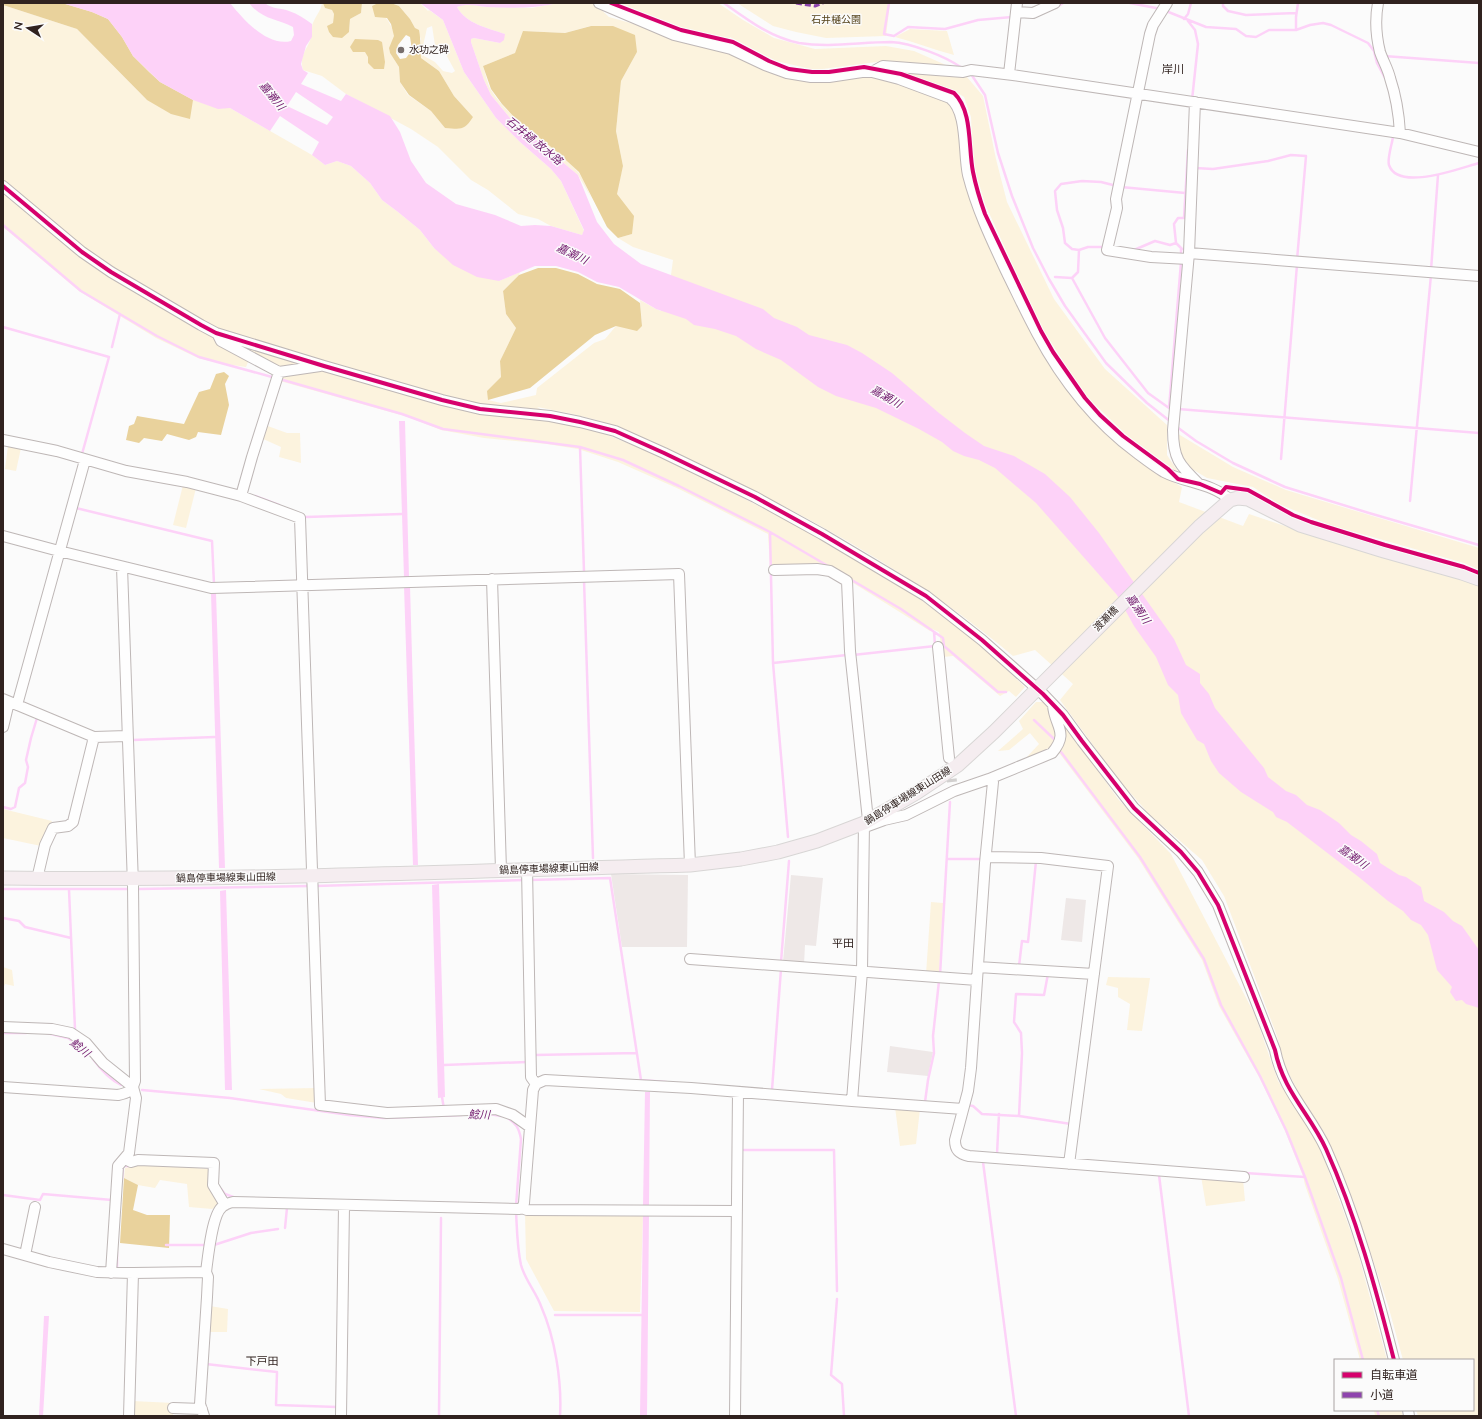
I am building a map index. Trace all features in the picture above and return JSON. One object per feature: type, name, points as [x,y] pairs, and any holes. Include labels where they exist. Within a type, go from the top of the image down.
[{"type":"main road","points":[[1228,502],[1238,498],[1248,499],[1300,525],[1479,579]]},
{"type":"main road","name":"渡瀬橋","points":[[1039,687],[1198,527],[1228,502]]},
{"type":"main road","name":"鍋島停車場線東山田線","points":[[3,878],[312,883],[501,870],[528,876],[690,865],[741,859],[778,852],[817,841],[866,824],[916,793],[958,764],[994,732],[1039,687]]},
{"type":"street","points":[[599,3],[674,35],[731,49],[765,65],[787,73],[811,77],[828,77],[872,72],[924,87],[950,98],[955,102],[961,118],[968,173],[973,195],[981,216],[1025,309],[1049,354],[1081,401],[1097,419],[1120,440],[1163,471],[1178,478],[1200,484],[1221,493],[1228,502]]},
{"type":"street","points":[[1009,74],[1016,12],[1033,13],[1055,3]]},
{"type":"street","points":[[1378,3],[1376,20],[1377,36],[1397,105],[1400,133]]},
{"type":"street","points":[[1164,8],[1153,25],[1150,34],[1116,199],[1117,208],[1108,248],[1151,256],[1186,255],[1479,276]]},
{"type":"street","points":[[872,72],[883,66],[1009,74],[1400,133],[1479,152]]},
{"type":"street","points":[[1192,102],[1193,169],[1173,430],[1174,450],[1177,459],[1186,471],[1200,484]]},
{"type":"street","points":[[4,188],[82,252],[111,272],[216,333],[442,400],[480,408],[550,416],[615,431],[664,453],[802,523],[926,596],[1039,687],[1062,714],[1101,767],[1134,808],[1177,848],[1198,872],[1218,905],[1275,1050],[1278,1064],[1285,1082],[1293,1097],[1312,1124],[1325,1148],[1337,1176],[1358,1234],[1394,1359]]},
{"type":"street","points":[[216,333],[221,341],[279,372],[324,366]]},
{"type":"street","points":[[241,496],[279,372]]},
{"type":"street","points":[[3,440],[57,451],[126,471],[187,482],[241,496],[300,518],[320,1105],[387,1113],[496,1109],[513,1115],[530,1127]]},
{"type":"street","points":[[3,727],[59,551],[85,460]]},
{"type":"street","points":[[3,536],[122,567],[211,588],[679,574],[690,865]]},
{"type":"street","points":[[3,1087],[118,1095],[128,1093],[133,1087],[136,1075],[133,880],[122,567]]},
{"type":"street","points":[[774,570],[817,569],[830,571],[847,581],[850,651],[866,824],[862,971],[852,1101]]},
{"type":"street","points":[[492,579],[501,870]]},
{"type":"street","points":[[938,647],[949,758]]},
{"type":"street","points":[[10,702],[94,737],[128,736]]},
{"type":"street","points":[[866,824],[906,815],[953,786],[990,779],[1052,753],[1061,739],[1060,726],[1053,713],[1053,704]]},
{"type":"street","points":[[37,879],[45,845],[53,828],[68,826],[73,822],[94,737]]},
{"type":"street","points":[[990,779],[993,782],[986,857],[971,1068],[964,1106],[955,1140],[957,1151],[961,1154],[969,1156],[1070,1160],[1244,1177]]},
{"type":"street","points":[[986,857],[1041,858],[1108,866],[1070,1160]]},
{"type":"street","points":[[528,876],[531,1077],[536,1084]]},
{"type":"street","points":[[690,959],[977,980]]},
{"type":"street","points":[[978,967],[1094,974]]},
{"type":"street","points":[[3,1027],[52,1029],[71,1033],[86,1043],[103,1063],[133,1087],[136,1098],[129,1153],[118,1166],[111,1273]]},
{"type":"street","points":[[521,1209],[524,1203],[533,1090],[536,1084],[545,1080],[691,1088],[852,1101],[964,1106]]},
{"type":"street","points":[[735,1416],[738,1092]]},
{"type":"street","points":[[125,1158],[131,1162],[138,1160],[214,1164],[214,1185],[225,1204]]},
{"type":"street","points":[[173,1408],[203,1412],[200,1404],[208,1284],[206,1272],[215,1215],[225,1204],[234,1202],[527,1210],[737,1211]]},
{"type":"street","points":[[342,1416],[344,1206]]},
{"type":"street","points":[[25,1255],[35,1207]]},
{"type":"street","points":[[3,1249],[97,1272],[206,1272]]},
{"type":"street","points":[[129,1416],[133,1273]]},
{"type":"shaded area","points":[[3,3],[62,3],[92,12],[108,19],[122,37],[133,56],[149,72],[160,82],[193,100],[190,119],[171,114],[147,100],[77,29],[3,5]]},
{"type":"shaded area","points":[[323,3],[362,3],[361,13],[350,19],[349,32],[342,38],[333,37],[329,32],[327,26],[333,23],[334,14],[332,10],[325,8]]},
{"type":"shaded area","points":[[378,3],[391,3],[399,6],[410,19],[415,28],[419,30],[421,58],[439,71],[454,96],[473,117],[467,125],[459,129],[445,128],[431,111],[409,95],[400,82],[399,67],[390,53],[389,48],[394,36],[391,24],[387,18],[375,17],[372,6]],"holes":[[[406,35],[410,37],[412,50],[406,58],[400,59],[396,53],[398,45]]]},
{"type":"shaded area","points":[[591,26],[613,26],[635,35],[637,52],[621,81],[616,131],[623,166],[617,194],[634,216],[632,234],[618,238],[607,227],[579,172],[556,151],[515,118],[502,104],[491,89],[483,66],[515,53],[523,31],[565,33]]},
{"type":"shaded area","points":[[355,39],[378,40],[382,42],[385,62],[384,69],[374,69],[368,63],[368,57],[365,52],[353,52],[350,47]]},
{"type":"shaded area","points":[[538,268],[556,268],[578,274],[597,284],[620,289],[640,303],[642,326],[637,331],[616,326],[595,335],[530,388],[488,400],[487,391],[501,377],[500,361],[516,328],[506,314],[503,291],[519,275]]},
{"type":"shaded area","points":[[224,372],[229,376],[225,384],[229,405],[221,435],[198,432],[196,437],[189,440],[167,434],[162,441],[144,438],[139,443],[126,440],[129,426],[134,424],[137,416],[184,424],[199,392],[210,389],[216,374]]},
{"type":"shaded area","points":[[611,874],[688,875],[687,947],[622,947]]},
{"type":"shaded area","points":[[791,875],[823,878],[816,946],[805,945],[804,964],[783,962]]},
{"type":"shaded area","points":[[1066,898],[1086,900],[1082,942],[1061,940]]},
{"type":"shaded area","points":[[890,1046],[933,1052],[928,1076],[887,1072]]},
{"type":"shaded area","points":[[124,1178],[138,1185],[133,1210],[147,1215],[170,1215],[169,1248],[120,1243]]},
{"type":"green space","points":[[62,3],[118,3],[230,108],[312,155],[325,165],[337,161],[351,166],[370,183],[382,200],[420,230],[434,248],[499,281],[520,272],[519,275],[503,291],[506,314],[516,328],[500,361],[501,377],[488,400],[501,403],[536,395],[537,388],[594,343],[605,339],[616,326],[642,326],[640,300],[661,311],[671,275],[673,260],[633,247],[618,238],[632,234],[616,194],[623,166],[616,131],[621,81],[637,52],[590,26],[565,33],[524,31],[515,53],[483,66],[491,90],[500,102],[510,113],[568,161],[580,175],[592,199],[578,175],[510,118],[491,95],[484,80],[471,39],[474,38],[500,43],[505,34],[478,25],[466,18],[457,7],[467,4],[484,7],[532,8],[558,3],[594,3],[609,17],[641,26],[628,6],[619,3],[718,3],[774,38],[815,49],[886,46],[914,51],[955,69],[877,62],[815,70],[776,61],[730,37],[732,52],[775,73],[860,75],[886,78],[952,102],[958,113],[965,170],[1007,285],[1050,366],[1087,413],[1159,474],[1182,487],[1179,502],[1243,526],[1249,514],[1315,536],[1445,573],[1479,586],[1479,1416],[1418,1416],[1416,1411],[1474,1411],[1474,1359],[1403,1359],[1388,1305],[1353,1200],[1324,1132],[1301,1097],[1285,1066],[1277,1036],[1224,896],[1202,860],[1150,815],[1118,779],[1060,700],[1073,684],[1035,650],[1013,656],[945,603],[834,533],[757,492],[625,430],[584,417],[537,407],[561,423],[602,433],[658,455],[820,537],[916,596],[977,642],[1025,687],[1016,697],[1009,691],[1000,696],[953,656],[943,657],[939,632],[932,629],[930,631],[826,566],[770,566],[768,534],[679,489],[618,462],[578,449],[547,444],[484,438],[441,430],[408,417],[280,381],[268,368],[248,362],[246,367],[198,358],[156,338],[79,291],[3,227],[3,5],[77,29],[147,100],[108,19]]},
{"type":"green space","points":[[322,3],[324,3],[325,8],[332,10],[334,14],[333,23],[349,32],[350,19],[361,13],[362,3],[378,3],[372,6],[386,19],[395,36],[389,48],[390,53],[399,67],[400,82],[408,95],[431,111],[445,128],[473,117],[454,96],[439,71],[421,58],[421,39],[410,19],[399,6],[391,3],[420,3],[428,11],[429,10],[443,20],[464,72],[496,118],[520,142],[551,169],[561,181],[584,231],[582,235],[551,226],[538,219],[518,214],[488,190],[471,180],[438,147],[411,129],[346,94],[322,76],[303,70],[303,56],[311,38],[313,23],[320,11]],"holes":[[[432,26],[435,45],[440,54],[444,51],[455,71],[452,73],[443,71],[435,62],[424,56],[423,46],[427,28]]]},
{"type":"green space","name":"石井樋公園","points":[[737,3],[890,3],[886,36],[826,38],[773,26]]},
{"type":"green space","points":[[910,29],[947,31],[954,55],[895,37]]},
{"type":"green space","points":[[890,69],[967,77],[983,96],[996,159],[1007,202],[1054,299],[1105,369],[1167,425],[1167,455],[1179,473],[1135,443],[1084,394],[1040,325],[985,204],[973,163],[971,117],[964,97],[951,89]]},
{"type":"green space","points":[[265,425],[287,433],[300,433],[301,463],[279,457],[281,447],[261,438]]},
{"type":"green space","points":[[1175,432],[1233,467],[1286,490],[1479,548],[1479,570],[1464,563],[1330,525],[1279,504],[1253,487],[1207,478],[1192,469],[1179,453]]},
{"type":"green space","points":[[8,446],[21,448],[16,471],[5,469]]},
{"type":"green space","points":[[183,485],[196,488],[186,528],[173,525]]},
{"type":"green space","points":[[1036,702],[1044,702],[1062,720],[1118,799],[1171,854],[1255,1015],[1278,1081],[1317,1139],[1356,1246],[1387,1359],[1360,1359],[1338,1279],[1303,1176],[1285,1131],[1259,1077],[1219,1006],[1202,960],[1138,858],[1060,754],[1051,747],[1025,759],[1039,744],[1030,733],[1009,750],[998,751],[1023,729],[1019,721]]},
{"type":"green space","points":[[3,809],[52,821],[41,846],[3,838]]},
{"type":"green space","points":[[931,902],[943,903],[939,974],[926,974]]},
{"type":"green space","points":[[3,967],[12,970],[14,986],[5,984],[3,989]]},
{"type":"green space","points":[[1108,977],[1150,978],[1142,1031],[1127,1030],[1130,1004],[1118,997],[1118,988],[1106,985]]},
{"type":"green space","points":[[316,1088],[317,1103],[286,1098],[281,1094],[259,1089]]},
{"type":"green space","points":[[895,1107],[920,1109],[916,1144],[900,1146]]},
{"type":"green space","points":[[141,1164],[210,1169],[219,1204],[212,1209],[189,1207],[187,1184],[160,1180],[155,1188],[138,1185],[124,1178],[125,1168]]},
{"type":"green space","points":[[1201,1176],[1243,1179],[1245,1201],[1206,1206]]},
{"type":"green space","points":[[525,1213],[643,1214],[640,1312],[554,1311],[526,1259]]},
{"type":"green space","points":[[210,1306],[228,1309],[227,1332],[207,1332]]},
{"type":"green space","points":[[132,1401],[174,1403],[173,1416],[132,1416]]},
{"type":"green space","points":[[1374,1411],[1401,1411],[1403,1416],[1375,1416]]},
{"type":"water","points":[[62,3],[230,3],[256,30],[273,40],[282,42],[291,41],[294,35],[293,27],[264,16],[249,3],[265,3],[304,18],[312,24],[312,37],[306,46],[301,64],[303,70],[308,73],[301,84],[341,101],[346,94],[390,116],[400,132],[411,161],[426,183],[456,204],[495,215],[521,226],[551,226],[582,235],[584,230],[561,181],[551,169],[520,142],[496,118],[464,72],[443,20],[420,3],[558,3],[522,8],[468,5],[457,7],[466,18],[478,25],[505,34],[504,40],[500,43],[474,38],[471,39],[484,80],[491,95],[510,118],[578,175],[597,222],[614,244],[641,264],[763,309],[774,318],[797,327],[809,335],[847,345],[862,353],[892,373],[939,413],[984,446],[1014,456],[1045,474],[1070,497],[1099,533],[1174,639],[1186,665],[1200,674],[1200,683],[1209,694],[1215,708],[1264,768],[1268,777],[1286,791],[1296,795],[1307,805],[1320,810],[1339,823],[1351,835],[1377,854],[1380,863],[1421,887],[1424,901],[1444,912],[1453,921],[1462,926],[1479,950],[1479,1008],[1466,1004],[1462,1000],[1456,1001],[1450,992],[1452,987],[1437,970],[1428,935],[1421,925],[1411,920],[1403,911],[1287,822],[1276,817],[1273,812],[1241,792],[1219,773],[1211,761],[1204,744],[1197,740],[1181,713],[1178,695],[1168,685],[1156,657],[1134,626],[1117,595],[1036,503],[995,468],[979,460],[953,451],[942,442],[919,429],[876,408],[836,396],[818,387],[781,360],[756,349],[736,336],[715,329],[694,325],[686,319],[656,309],[619,287],[597,282],[578,272],[556,266],[535,266],[499,281],[477,277],[453,265],[434,248],[420,230],[382,200],[370,183],[351,166],[337,161],[325,165],[312,155],[319,142],[280,116],[270,131],[230,108],[218,109],[193,100],[160,82],[133,56],[122,37],[108,19],[92,12]],"holes":[[[296,92],[333,117],[327,125],[287,106]]]},
{"type":"water","points":[[399,421],[405,421],[409,577],[404,577]]},
{"type":"water","points":[[404,586],[410,586],[418,865],[413,865]]},
{"type":"water","points":[[211,593],[216,593],[225,868],[219,868]]},
{"type":"water","points":[[439,884],[445,1097],[438,1098],[432,885]]},
{"type":"water","points":[[226,890],[232,1090],[225,1090],[220,891]]},
{"type":"water","points":[[645,1092],[650,1092],[649,1206],[643,1206]]},
{"type":"water","points":[[643,1215],[649,1215],[647,1416],[640,1416]]},
{"type":"water","points":[[44,1316],[49,1316],[43,1416],[39,1416]]},
{"type":"waterway","points":[[724,3],[760,27],[778,37],[788,40],[799,43],[822,45],[879,42],[899,43],[928,51],[947,59],[962,68]]},
{"type":"waterway","points":[[889,3],[884,34],[894,36],[908,27],[945,29],[978,20],[1012,17]]},
{"type":"waterway","points":[[1057,7],[1063,3]]},
{"type":"waterway","points":[[1130,3],[1161,9]]},
{"type":"waterway","points":[[1184,19],[1188,14],[1191,3]]},
{"type":"waterway","points":[[1223,3],[1223,6],[1228,11],[1246,15],[1296,13]]},
{"type":"waterway","points":[[1296,30],[1298,3]]},
{"type":"waterway","points":[[1166,11],[1206,27],[1236,29],[1246,36],[1256,37],[1269,30],[1296,30],[1310,25],[1323,23],[1331,25],[1368,43],[1374,51],[1377,63],[1385,78]]},
{"type":"waterway","points":[[1188,21],[1195,30],[1198,44],[1192,100]]},
{"type":"waterway","points":[[1384,56],[1479,63]]},
{"type":"waterway","points":[[971,74],[985,95],[998,153],[1012,196],[1033,248],[1049,279],[1065,306],[1106,363],[1147,403],[1171,422]]},
{"type":"waterway","points":[[1393,137],[1389,155],[1389,165],[1395,173],[1404,177],[1416,178],[1430,176],[1479,163]]},
{"type":"waterway","points":[[1176,243],[1174,224],[1178,218],[1184,218],[1188,150]]},
{"type":"waterway","points":[[1195,168],[1213,169],[1268,161],[1291,155],[1306,156],[1297,260]]},
{"type":"waterway","points":[[1431,270],[1438,175]]},
{"type":"waterway","points":[[1079,250],[1072,249],[1065,243],[1063,228],[1057,210],[1055,191],[1061,184],[1082,181],[1101,182],[1117,186]]},
{"type":"waterway","points":[[1121,187],[1185,193]]},
{"type":"waterway","points":[[3,225],[81,291],[157,336],[199,357],[272,377]]},
{"type":"waterway","points":[[1134,250],[1155,241],[1170,245],[1176,243],[1182,249]]},
{"type":"waterway","points":[[1055,277],[1072,278],[1078,272],[1079,250],[1088,247],[1105,247]]},
{"type":"waterway","points":[[1181,249],[1181,257]]},
{"type":"waterway","points":[[1173,408],[1169,408],[1181,262]]},
{"type":"waterway","points":[[1281,459],[1297,265]]},
{"type":"waterway","points":[[1410,501],[1431,275]]},
{"type":"waterway","points":[[1072,278],[1105,338],[1148,393],[1169,408]]},
{"type":"waterway","points":[[112,347],[120,314]]},
{"type":"waterway","points":[[3,327],[109,357],[82,454],[80,454]]},
{"type":"waterway","points":[[283,380],[402,414],[443,429],[580,447],[623,460],[679,486],[770,532],[828,566]]},
{"type":"waterway","points":[[1178,409],[1479,433]]},
{"type":"waterway","points":[[1177,427],[1196,441],[1233,463],[1285,487],[1479,545]]},
{"type":"waterway","points":[[580,447],[584,572]]},
{"type":"waterway","points":[[255,496],[279,505]]},
{"type":"waterway","points":[[76,508],[212,541],[214,584]]},
{"type":"waterway","points":[[306,517],[402,514]]},
{"type":"waterway","points":[[770,533],[773,663],[788,837]]},
{"type":"waterway","points":[[850,579],[901,609],[943,638],[944,646],[998,692],[1006,692]]},
{"type":"waterway","points":[[584,580],[593,858]]},
{"type":"waterway","points":[[934,632],[935,645]]},
{"type":"waterway","points":[[853,655],[935,646]]},
{"type":"waterway","points":[[773,663],[847,655]]},
{"type":"waterway","points":[[3,807],[11,809],[15,807],[19,788],[25,783],[28,767],[26,760],[37,718]]},
{"type":"waterway","points":[[1034,720],[1054,739]]},
{"type":"waterway","points":[[133,740],[215,737]]},
{"type":"waterway","points":[[1061,752],[1140,857],[1204,959],[1221,1005],[1260,1076],[1286,1130],[1305,1177],[1341,1278],[1363,1359]]},
{"type":"waterway","points":[[940,975],[950,802]]},
{"type":"waterway","points":[[947,859],[982,859]]},
{"type":"waterway","points":[[781,962],[789,861]]},
{"type":"waterway","points":[[1020,966],[1022,941],[1028,942],[1036,861]]},
{"type":"waterway","points":[[529,880],[610,878],[641,1080],[666,1082]]},
{"type":"waterway","points":[[315,886],[524,880]]},
{"type":"waterway","points":[[139,889],[310,886]]},
{"type":"waterway","points":[[3,889],[127,889]]},
{"type":"waterway","points":[[69,890],[75,1029]]},
{"type":"waterway","points":[[3,918],[19,921],[25,927],[71,938]]},
{"type":"waterway","points":[[772,1090],[781,969]]},
{"type":"waterway","points":[[1019,1116],[1022,1053],[1021,1033],[1014,1022],[1016,994],[1044,995],[1048,974]]},
{"type":"waterway","points":[[925,1102],[934,1053],[933,1036],[939,981]]},
{"type":"waterway","name":"鯰川","points":[[3,1033],[26,1033]]},
{"type":"waterway","name":"鯰川","points":[[47,1033],[68,1038],[86,1050]]},
{"type":"waterway","points":[[535,1055],[637,1053]]},
{"type":"waterway","name":"鯰川","points":[[93,1059],[106,1074],[121,1085]]},
{"type":"waterway","points":[[444,1065],[527,1062]]},
{"type":"waterway","name":"鯰川","points":[[142,1090],[230,1098],[349,1115],[384,1118],[462,1115]]},
{"type":"waterway","points":[[442,1097],[444,1109]]},
{"type":"waterway","points":[[966,1105],[973,1106],[982,1114],[1019,1116],[1071,1125]]},
{"type":"waterway","name":"鯰川","points":[[489,1114],[501,1116]]},
{"type":"waterway","points":[[996,1154],[999,1114]]},
{"type":"waterway","name":"鯰川","points":[[506,1117],[516,1126],[521,1139],[516,1206]]},
{"type":"waterway","points":[[744,1150],[834,1150],[837,1291]]},
{"type":"waterway","points":[[983,1162],[1016,1416]]},
{"type":"waterway","points":[[122,1179],[123,1166],[129,1166]]},
{"type":"waterway","points":[[1245,1173],[1305,1177]]},
{"type":"waterway","points":[[1159,1175],[1189,1416]]},
{"type":"waterway","points":[[221,1189],[225,1194],[236,1198]]},
{"type":"waterway","points":[[3,1195],[40,1200],[43,1194],[112,1200]]},
{"type":"waterway","points":[[285,1228],[287,1208]]},
{"type":"waterway","name":"鯰川","points":[[516,1211],[521,1265],[546,1318],[554,1346],[559,1374],[560,1416]]},
{"type":"waterway","points":[[439,1416],[441,1218]]},
{"type":"waterway","points":[[214,1245],[251,1233],[278,1229]]},
{"type":"waterway","points":[[166,1245],[207,1245]]},
{"type":"waterway","points":[[117,1252],[117,1267]]},
{"type":"waterway","points":[[837,1299],[831,1375],[842,1384],[844,1416]]},
{"type":"waterway","points":[[555,1315],[642,1315]]},
{"type":"waterway","points":[[206,1364],[277,1372],[276,1405],[337,1407]]},
{"type":"waterway","points":[[1377,1411],[1379,1416]]},
{"type":"tunnel","points":[[950,764],[952,782]]},
{"type":"marked path","points":[[796,3],[815,6],[823,3]]},
{"type":"cycle path","points":[[611,3],[681,30],[733,42],[769,61],[789,69],[812,72],[829,72],[864,67],[901,74],[954,93],[960,101],[967,120],[973,172],[985,214],[1041,331],[1053,352],[1085,398],[1100,415],[1123,436],[1168,469],[1178,479],[1200,484],[1221,493],[1226,487],[1248,490],[1293,515],[1311,522],[1464,567],[1479,573]]},
{"type":"cycle path","points":[[3,186],[82,252],[111,272],[216,333],[442,400],[480,409],[550,416],[615,431],[755,497],[822,534],[926,596],[982,640],[1043,694],[1063,715],[1134,808],[1181,852],[1198,872],[1218,905],[1275,1050],[1284,1078],[1290,1090],[1320,1136],[1337,1174],[1356,1226],[1380,1306],[1394,1359]]},
{"type":"place","name":"水功之碑","points":[[401,50]]},
{"type":"district","name":"岸川","points":[[1173,69]]},
{"type":"district","name":"平田","points":[[843,943]]},
{"type":"district","name":"下戸田","points":[[262,1361]]},
{"type":"water label","name":"嘉瀬川","points":[[272,96]]},
{"type":"water label","name":"石井樋 放水路","points":[[534,141]]},
{"type":"water label","name":"嘉瀬川","points":[[572,254]]},
{"type":"water label","name":"嘉瀬川","points":[[886,397]]},
{"type":"water label","name":"嘉瀬川","points":[[1138,609]]},
{"type":"water label","name":"嘉瀬川","points":[[1353,857]]}]
